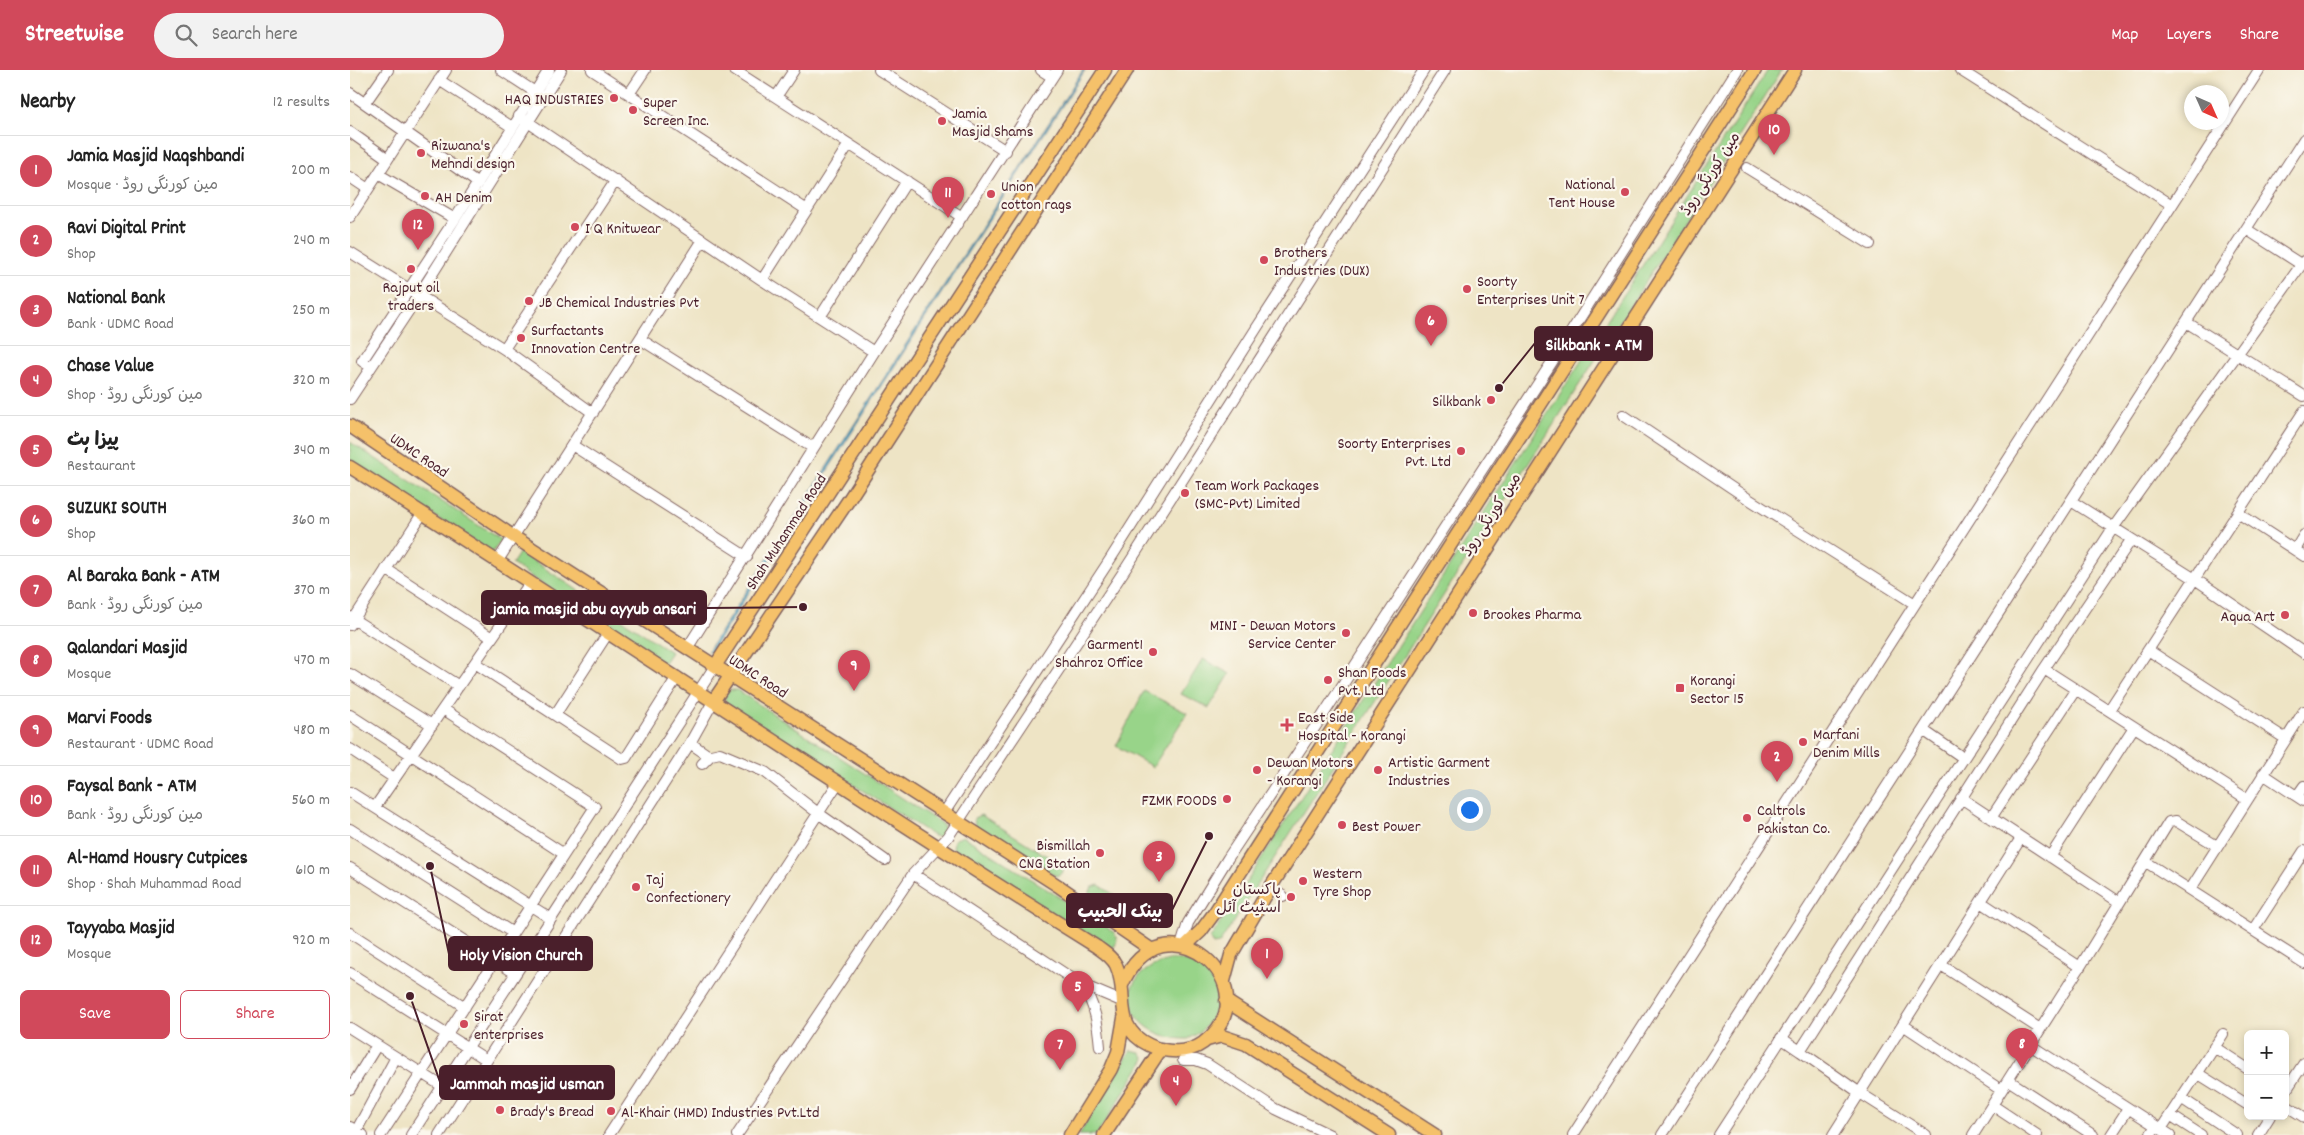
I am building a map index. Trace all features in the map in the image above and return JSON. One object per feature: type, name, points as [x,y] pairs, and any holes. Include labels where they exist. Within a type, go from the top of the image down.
[{"type":"main road","name":"Shah Muhammad Road","points":[[716,666],[1105,70]]},
{"type":"main road","points":[[714,700],[850,498],[1127,70]]},
{"type":"main road","name":"مین کورنگی روڈ","points":[[1183,946],[1201,931],[1215,912],[1301,781],[1755,70]]},
{"type":"main road","name":"مین کورنگی روڈ","points":[[1224,981],[1231,955],[1270,888],[1795,70]]},
{"type":"main road","name":"UDMC Road","points":[[350,426],[514,537],[1078,898],[1152,950]]},
{"type":"main road","points":[[350,467],[714,700],[838,783],[1097,947],[1111,958],[1116,966],[1122,985],[1124,1018],[1118,1052],[1110,1069],[1070,1135]]},
{"type":"main road","points":[[1122,985],[1128,971],[1138,959],[1152,950],[1167,946],[1183,946],[1202,953],[1215,965],[1224,981],[1226,1001],[1220,1024],[1207,1040],[1200,1045],[1182,1050],[1161,1049],[1147,1044],[1134,1033],[1124,1018]]},
{"type":"main road","points":[[1226,1001],[1435,1135]]},
{"type":"main road","points":[[1207,1040],[1222,1036],[1246,1044],[1389,1135]]},
{"type":"main road","points":[[1104,1135],[1161,1049]]},
{"type":"street","points":[[365,103],[388,70]]},
{"type":"street","points":[[351,214],[446,70]]},
{"type":"street","points":[[501,70],[535,92]]},
{"type":"street","points":[[350,398],[419,295],[523,119],[535,92],[548,70]]},
{"type":"street","points":[[371,367],[362,361],[455,219],[512,127],[523,119],[561,70]]},
{"type":"street","points":[[592,70],[807,210]]},
{"type":"street","points":[[629,94],[644,70]]},
{"type":"street","points":[[734,70],[962,218]]},
{"type":"street","points":[[776,97],[794,70]]},
{"type":"street","points":[[879,70],[1006,151]]},
{"type":"street","points":[[688,647],[747,557],[874,352],[1055,74],[1041,70]]},
{"type":"street","points":[[944,813],[1111,558],[1256,329],[1424,70]]},
{"type":"street","points":[[737,1135],[913,874],[958,822],[1126,568],[1444,70]]},
{"type":"street","points":[[1183,946],[1188,923],[1205,894],[1552,362],[1737,70]]},
{"type":"street","points":[[1960,70],[2172,206]]},
{"type":"street","points":[[1573,1135],[2259,70]]},
{"type":"street","points":[[439,80],[512,127]]},
{"type":"street","points":[[350,93],[478,183]]},
{"type":"street","points":[[523,119],[762,280],[874,352]]},
{"type":"street","points":[[350,132],[388,159]]},
{"type":"street","points":[[1662,1135],[2304,139]]},
{"type":"street","points":[[762,280],[849,144]]},
{"type":"street","points":[[1372,150],[1386,159]]},
{"type":"street","points":[[1747,168],[1870,244]]},
{"type":"street","points":[[378,174],[455,219]]},
{"type":"street","points":[[350,177],[368,190]]},
{"type":"street","points":[[504,349],[616,180]]},
{"type":"street","points":[[820,317],[906,181]]},
{"type":"street","points":[[1719,1135],[1962,757],[2113,528],[2303,263],[2246,229]]},
{"type":"street","points":[[497,562],[703,240]]},
{"type":"street","points":[[1311,244],[1327,254]]},
{"type":"street","points":[[350,252],[504,349],[593,413]]},
{"type":"street","points":[[2186,322],[2304,396]]},
{"type":"street","points":[[1256,329],[1271,340]]},
{"type":"street","points":[[640,339],[813,448]]},
{"type":"street","points":[[2109,710],[2304,411]]},
{"type":"street","points":[[1623,415],[1748,498],[1915,604]]},
{"type":"street","points":[[572,446],[747,557]]},
{"type":"street","points":[[1172,461],[1187,472]]},
{"type":"street","points":[[2071,501],[2195,579],[2304,653]]},
{"type":"street","points":[[2238,513],[2304,556]]},
{"type":"street","points":[[422,514],[351,621],[459,686]]},
{"type":"street","points":[[2295,550],[2304,535]]},
{"type":"street","points":[[1800,1051],[2044,669],[2131,540]]},
{"type":"street","points":[[1111,558],[1126,568]]},
{"type":"street","points":[[386,570],[492,638]]},
{"type":"street","points":[[375,806],[530,583]]},
{"type":"street","points":[[555,715],[608,633]]},
{"type":"street","points":[[2148,650],[2286,739]]},
{"type":"street","points":[[725,652],[726,658],[730,662],[736,663],[741,660]]},
{"type":"street","points":[[475,662],[622,759],[624,759],[677,677]]},
{"type":"street","name":"Shah Muhammad Road","points":[[413,1134],[550,918],[716,666]]},
{"type":"street","points":[[2044,669],[2247,799]]},
{"type":"street","points":[[350,674],[432,725]]},
{"type":"street","points":[[1991,818],[2076,689]]},
{"type":"street","points":[[439,1135],[693,738],[714,700]]},
{"type":"street","points":[[381,1135],[595,807],[443,709]]},
{"type":"street","points":[[2190,890],[2304,711]]},
{"type":"street","points":[[350,715],[564,854]]},
{"type":"street","points":[[677,724],[688,722],[694,726],[693,738],[706,760],[714,753],[727,755],[765,772],[818,813],[885,860]]},
{"type":"street","points":[[2050,857],[2134,727]]},
{"type":"street","points":[[1923,730],[1962,757]]},
{"type":"street","points":[[350,749],[394,778]]},
{"type":"street","points":[[1287,771],[1301,781]]},
{"type":"street","points":[[2263,774],[2301,798],[2304,786]]},
{"type":"street","points":[[609,1135],[838,783]]},
{"type":"street","points":[[350,792],[550,918]]},
{"type":"street","points":[[1961,798],[2120,902]]},
{"type":"street","points":[[1976,1134],[1992,1105],[2146,862],[2169,822],[2176,821],[2217,846]]},
{"type":"street","points":[[350,829],[513,933]]},
{"type":"street","points":[[1833,1135],[2021,838]]},
{"type":"street","points":[[2253,930],[2304,851]]},
{"type":"street","points":[[2146,862],[2304,963]]},
{"type":"street","points":[[350,868],[515,973]]},
{"type":"street","points":[[913,874],[1082,984],[1122,1001]]},
{"type":"street","points":[[1270,888],[1283,896]]},
{"type":"street","points":[[1981,902],[2080,967]]},
{"type":"street","points":[[350,933],[465,1007]]},
{"type":"street","points":[[1941,965],[2040,1029]]},
{"type":"street","points":[[350,973],[487,1060]]},
{"type":"street","points":[[1082,984],[1090,996],[1096,1016],[1100,1046]]},
{"type":"street","points":[[1903,1025],[2002,1090]]},
{"type":"street","points":[[352,1032],[377,1045],[442,1086]]},
{"type":"street","points":[[2150,1135],[2163,1130],[2170,1115],[2222,1034]]},
{"type":"street","points":[[1781,1038],[1860,1093],[1926,1135]]},
{"type":"street","points":[[1207,1040],[1183,1060],[1196,1060],[1207,1064],[1276,1109],[1330,1135]]},
{"type":"street","points":[[350,1089],[377,1045]]},
{"type":"street","points":[[2030,1045],[2163,1130]]},
{"type":"street","points":[[2214,1047],[2244,1066]]},
{"type":"street","points":[[356,1132],[396,1057]]},
{"type":"street","points":[[2289,1086],[2304,1063]]},
{"type":"street","points":[[2198,1073],[2244,1102]]},
{"type":"street","points":[[2008,1080],[2093,1135]]},
{"type":"street","points":[[2182,1098],[2237,1135]]},
{"type":"street","points":[[1992,1105],[2037,1135]]},
{"type":"street","points":[[2289,1108],[2304,1117]]},
{"type":"street","points":[[2111,1135],[2128,1109]]},
{"type":"street","points":[[2170,1115],[2201,1135]]},
{"type":"street","points":[[2258,1135],[2266,1120]]},
{"type":"green space","points":[[1768,70],[1782,70],[1219,944],[1213,945],[1210,939]]},
{"type":"green space","points":[[350,442],[501,540],[492,553],[350,462]]},
{"type":"green space","points":[[520,552],[671,652],[663,664],[512,564]]},
{"type":"green space","points":[[1203,659],[1230,674],[1209,708],[1181,694]]},
{"type":"green space","points":[[730,690],[737,690],[942,824],[946,833],[941,838],[934,836],[725,703],[725,694]]},
{"type":"green space","points":[[1144,691],[1187,713],[1153,767],[1116,746]]},
{"type":"green space","points":[[981,815],[1063,866],[1063,872],[1056,876],[975,826],[974,818]]},
{"type":"green space","points":[[963,836],[1114,932],[1117,940],[1115,946],[1109,949],[953,850],[954,840]]},
{"type":"green space","points":[[1099,885],[1149,917],[1154,923],[1149,927],[1141,927],[1113,913],[1090,897],[1089,894],[1092,887]]},
{"type":"green space","points":[[1169,960],[1187,962],[1201,968],[1210,978],[1216,990],[1216,1004],[1212,1017],[1203,1029],[1188,1039],[1168,1037],[1152,1030],[1139,1019],[1132,1007],[1131,994],[1136,981],[1148,969]]},
{"type":"green space","points":[[1131,1050],[1140,1052],[1145,1059],[1097,1135],[1079,1135]]},
{"type":"water","points":[[1083,70],[1085,70],[710,653],[708,651]]},
{"type":"place","name":"HAQ INDUSTRIES","points":[[614,98]]},
{"type":"place","name":"Super Screen Inc.","points":[[633,110]]},
{"type":"place","name":"Jamia Masjid Shams","points":[[942,121]]},
{"type":"place","name":"Rizwana's Mehndi design","points":[[421,153]]},
{"type":"place","name":"Faysal Bank - ATM","points":[[1774,155]]},
{"type":"place","name":"National Tent House","points":[[1625,192]]},
{"type":"place","name":"Union cotton rags","points":[[991,194]]},
{"type":"place","name":"AH Denim","points":[[425,196]]},
{"type":"place","name":"Al-Hamd Housry Cutpices","points":[[948,218]]},
{"type":"place","name":"I Q Knitwear","points":[[575,227]]},
{"type":"place","name":"Tayyaba Masjid","points":[[418,250]]},
{"type":"place","name":"Brothers Industries (DUX)","points":[[1264,260]]},
{"type":"place","name":"Rajput oil traders","points":[[411,269]]},
{"type":"place","name":"Soorty Enterprises Unit 7","points":[[1467,289]]},
{"type":"place","name":"JB Chemical Industries Pvt","points":[[529,301]]},
{"type":"place","name":"Surfactants Innovation Centre","points":[[521,338]]},
{"type":"place","name":"SUZUKI SOUTH","points":[[1431,346]]},
{"type":"place","name":"Silkbank - ATM","points":[[1499,388]]},
{"type":"place","name":"Silkbank","points":[[1491,400]]},
{"type":"place","name":"Soorty Enterprises Pvt. Ltd","points":[[1461,451]]},
{"type":"place","name":"Team Work Packages (SMC-Pvt) Limited","points":[[1185,493]]},
{"type":"place","name":"jamia masjid abu ayyub ansari","points":[[803,607]]},
{"type":"place","name":"Brookes Pharma","points":[[1473,613]]},
{"type":"place","name":"Aqua Art","points":[[2285,615]]},
{"type":"place","name":"MINI - Dewan Motors Service Center","points":[[1346,633]]},
{"type":"place","name":"Garment1 Shahroz Office","points":[[1153,652]]},
{"type":"place","name":"Shan Foods Pvt. Ltd","points":[[1328,680]]},
{"type":"place","name":"Korangi Sector 15","points":[[1680,688]]},
{"type":"place","name":"Marvi Foods","points":[[854,691]]},
{"type":"place","name":"East Side Hospital - Korangi","points":[[1287,725]]},
{"type":"place","name":"Marfani Denim Mills","points":[[1803,742]]},
{"type":"place","name":"Dewan Motors - Korangi","points":[[1257,770]]},
{"type":"place","name":"Artistic Garment Industries","points":[[1378,770]]},
{"type":"place","name":"Ravi Digital Print","points":[[1777,782]]},
{"type":"place","name":"FZMK FOODS","points":[[1227,799]]},
{"type":"place","name":"Caltrols Pakistan Co.","points":[[1747,818]]},
{"type":"place","name":"Best Power","points":[[1342,825]]},
{"type":"place","name":"بينک الحبيب","points":[[1209,836]]},
{"type":"place","name":"Bismillah CNG Station","points":[[1100,853]]},
{"type":"place","name":"Holy Vision Church","points":[[430,866]]},
{"type":"place","name":"Western Tyre Shop","points":[[1303,881]]},
{"type":"place","name":"National Bank","points":[[1159,882]]},
{"type":"place","name":"Taj Confectionery","points":[[636,887]]},
{"type":"place","name":"پاکستان اسٹیٹ آئل","points":[[1291,897]]},
{"type":"place","name":"Jamia Masjid Naqshbandi","points":[[1267,979]]},
{"type":"place","name":"Jammah masjid usman","points":[[410,996]]},
{"type":"place","name":"پیزا ہٹ","points":[[1078,1012]]},
{"type":"place","name":"Sirat enterprises","points":[[464,1024]]},
{"type":"place","name":"Qalandari Masjid","points":[[2022,1069]]},
{"type":"place","name":"Al Baraka Bank - ATM","points":[[1060,1070]]},
{"type":"place","name":"Chase Value","points":[[1176,1106]]},
{"type":"place","name":"Brady's Bread","points":[[500,1110]]},
{"type":"place","name":"Al-Khair (HMD) Industries Pvt.Ltd","points":[[611,1111]]}]
